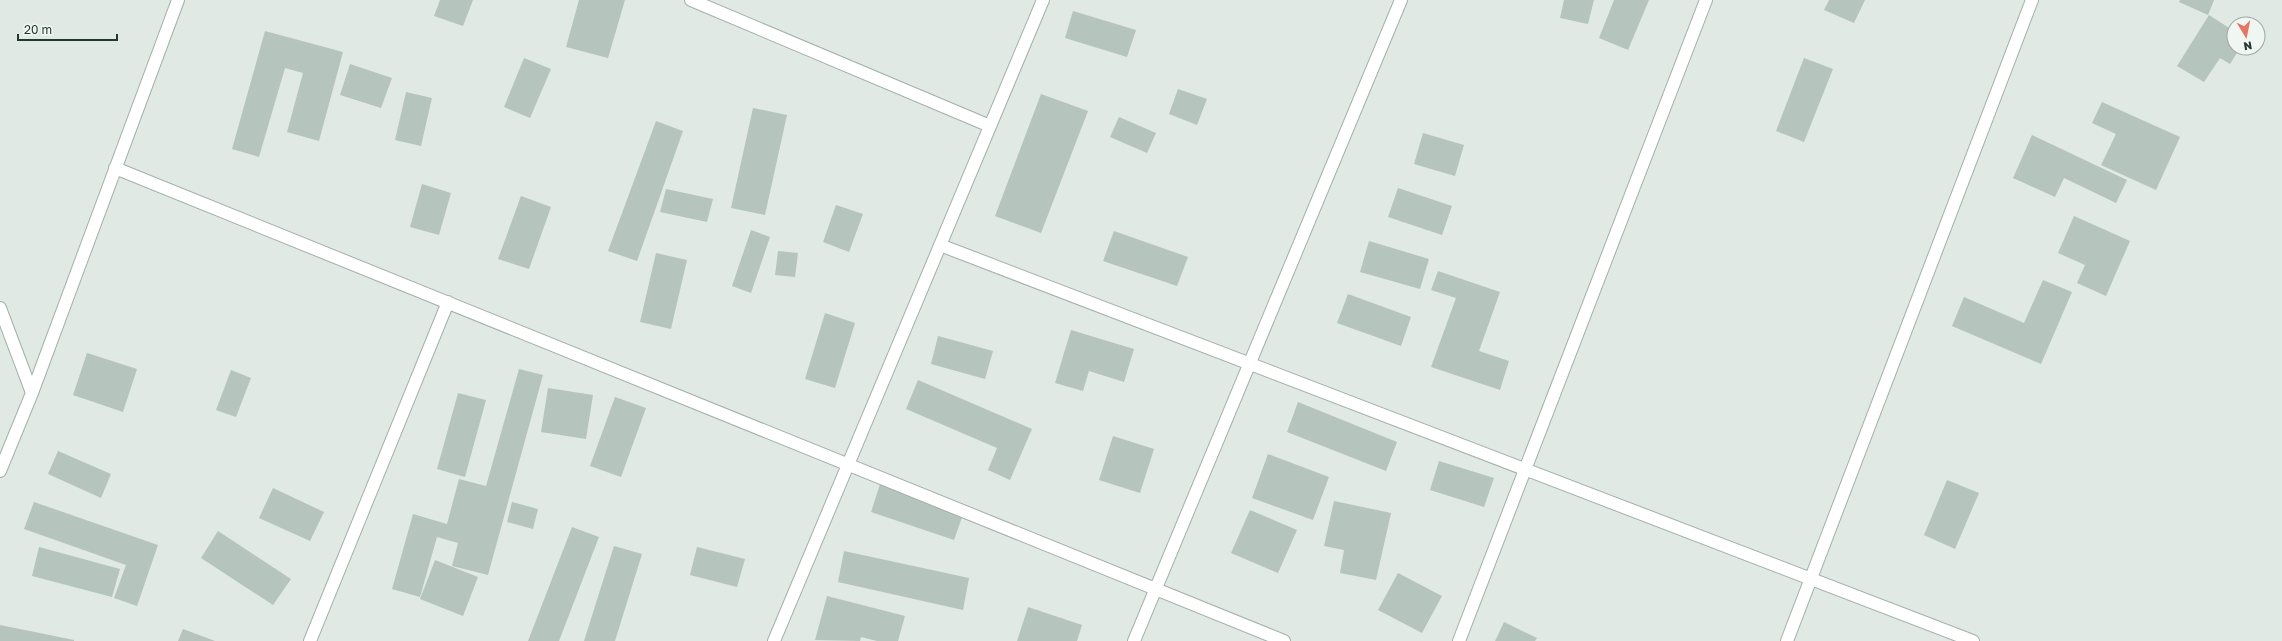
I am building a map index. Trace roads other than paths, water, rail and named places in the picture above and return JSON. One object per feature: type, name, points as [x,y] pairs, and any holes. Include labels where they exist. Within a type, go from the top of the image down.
[{"type":"street","points":[[0,471],[32,393],[114,168],[178,0]]},
{"type":"street","points":[[691,0],[990,126]]},
{"type":"street","points":[[774,641],[1043,0]]},
{"type":"street","points":[[1134,641],[1401,0]]},
{"type":"street","points":[[1459,641],[1706,0]]},
{"type":"street","points":[[1786,641],[2032,0]]},
{"type":"street","points":[[114,168],[1284,641]]},
{"type":"street","points":[[940,246],[1974,641]]},
{"type":"street","points":[[310,641],[448,302]]},
{"type":"street","points":[[0,308],[32,393]]}]
